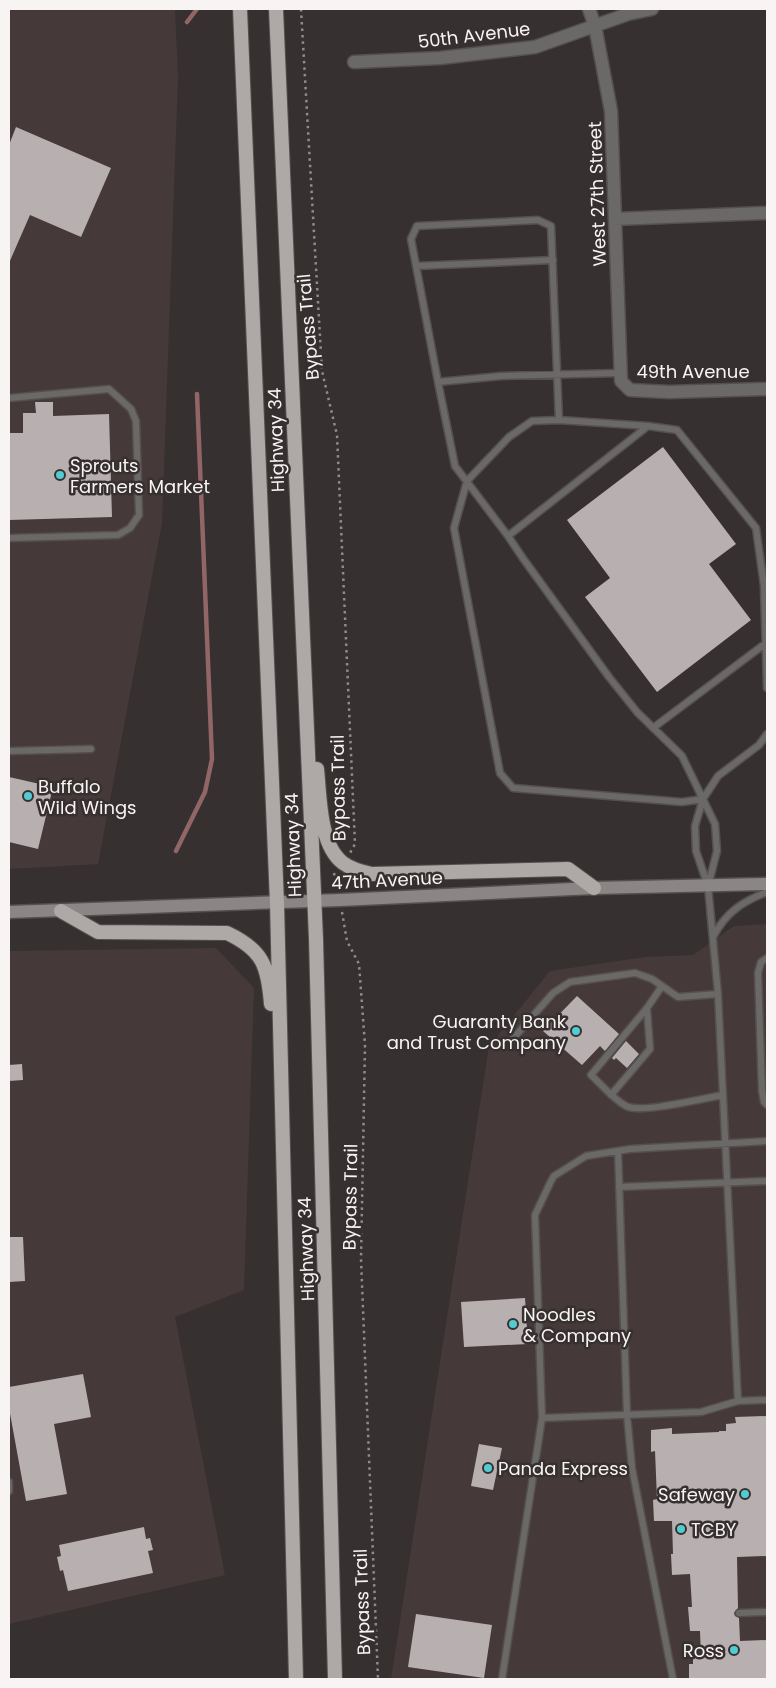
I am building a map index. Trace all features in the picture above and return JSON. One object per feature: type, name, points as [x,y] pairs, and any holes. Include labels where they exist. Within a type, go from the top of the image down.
[{"type":"highway","name":"Highway 34","points":[[240,9],[277,903],[296,1679]]},
{"type":"highway","name":"Highway 34","points":[[276,9],[314,901],[335,1679]]},
{"type":"highway","points":[[303,620],[322,815],[325,833],[332,849],[342,863],[372,874],[568,870],[594,888]]},
{"type":"highway","points":[[61,911],[98,932],[226,933],[241,940],[258,954],[266,969],[270,989],[282,1114]]},
{"type":"main road","name":"47th Avenue","points":[[9,912],[277,903],[594,888],[767,884]]},
{"type":"street","name":"West 27th Street","points":[[588,9],[595,26],[611,111],[620,377]]},
{"type":"street","name":"50th Avenue","points":[[354,62],[440,58],[535,47],[628,14],[652,9]]},
{"type":"street","points":[[615,219],[767,213]]},
{"type":"street","name":"49th Avenue","points":[[620,377],[630,390],[669,392],[767,389]]},
{"type":"lane","points":[[559,420],[551,226],[538,220],[417,226],[411,240],[455,466],[508,536],[609,677],[637,712],[682,756],[715,824],[717,851],[708,886]]},
{"type":"lane","points":[[416,266],[552,260]]},
{"type":"lane","points":[[438,382],[501,376],[557,374],[620,377]]},
{"type":"lane","points":[[9,398],[109,389],[132,410],[136,421],[139,515],[130,528],[118,535],[9,538]]},
{"type":"lane","points":[[703,799],[682,802],[513,788],[500,773],[454,528],[467,482],[509,437],[532,421],[559,420],[648,426],[677,430],[756,528],[764,586],[767,688]]},
{"type":"lane","points":[[508,536],[648,426]]},
{"type":"lane","points":[[653,728],[766,643]]},
{"type":"lane","points":[[738,1401],[718,994],[708,886],[696,851],[695,826],[703,799],[718,776],[759,745],[766,737]]},
{"type":"lane","points":[[9,750],[91,750]]},
{"type":"lane","points":[[713,938],[721,923],[733,911],[748,900],[767,892]]},
{"type":"lane","points":[[767,958],[761,962],[758,974],[762,1091],[764,1102],[767,1105]]},
{"type":"lane","points":[[512,1040],[553,993],[570,982],[635,973],[652,978],[678,997],[718,994]]},
{"type":"lane","points":[[662,986],[648,1008],[591,1075],[611,1095],[627,1107],[648,1108],[723,1095]]},
{"type":"lane","points":[[611,1095],[650,1049],[648,1008]]},
{"type":"lane","points":[[762,1091],[767,1097]]},
{"type":"lane","points":[[502,1679],[542,1418],[535,1215],[554,1176],[586,1156],[618,1151],[725,1142],[767,1141]]},
{"type":"lane","points":[[618,1151],[627,1415],[632,1468],[673,1679]]},
{"type":"lane","points":[[619,1187],[767,1182]]},
{"type":"lane","points":[[542,1418],[701,1412],[738,1401],[767,1400]]},
{"type":"lane","points":[[9,1482],[9,1491]]},
{"type":"lane","points":[[738,1613],[767,1612]]},
{"type":"path","name":"Bypass Trail","points":[[301,9],[322,370],[337,435],[338,455],[355,844],[334,872],[347,942],[359,964],[365,1045],[361,1259],[378,1679]]},
{"type":"shaded area","points":[[9,9],[175,9],[178,77],[162,523],[98,864],[9,869]]},
{"type":"shaded area","points":[[767,924],[767,1679],[391,1679],[489,1046],[550,971],[645,957],[693,955],[734,926]]},
{"type":"shaded area","points":[[216,948],[254,988],[244,1290],[175,1317],[225,1575],[9,1624],[9,951]]},
{"type":"building","points":[[16,127],[111,168],[81,237],[30,215],[9,263],[9,145]]},
{"type":"building","name":"Sprouts Farmers Market","points":[[35,402],[53,402],[53,416],[109,414],[112,517],[9,520],[9,433],[23,433],[23,413],[36,413]]},
{"type":"building","points":[[663,447],[736,544],[709,564],[751,620],[657,692],[585,597],[610,578],[567,520]]},
{"type":"building","points":[[9,777],[53,787],[38,849],[9,842]]},
{"type":"building","points":[[577,996],[619,1034],[605,1051],[600,1046],[582,1065],[543,1031]]},
{"type":"building","points":[[626,1041],[639,1054],[627,1068],[616,1058],[614,1060],[612,1058]]},
{"type":"building","points":[[22,1064],[23,1080],[9,1081],[9,1065]]},
{"type":"building","points":[[9,1237],[23,1237],[25,1281],[9,1282]]},
{"type":"building","points":[[525,1298],[528,1344],[464,1347],[461,1302]]},
{"type":"building","points":[[83,1374],[91,1417],[54,1424],[67,1494],[26,1501],[9,1408],[9,1387]]},
{"type":"building","points":[[767,1416],[767,1556],[737,1557],[738,1608],[734,1613],[739,1618],[740,1641],[767,1640],[767,1679],[689,1679],[689,1664],[693,1664],[693,1658],[701,1658],[700,1631],[690,1631],[688,1607],[692,1607],[690,1574],[672,1575],[672,1521],[654,1521],[653,1500],[657,1499],[655,1451],[651,1452],[651,1430],[672,1428],[672,1434],[719,1432],[726,1431],[726,1424],[736,1423],[735,1417]]},
{"type":"building","points":[[479,1444],[502,1448],[493,1490],[471,1486]]},
{"type":"building","points":[[144,1527],[146,1539],[150,1538],[153,1550],[148,1551],[153,1573],[68,1591],[63,1570],[60,1571],[57,1557],[61,1556],[59,1545]]},
{"type":"building","points":[[416,1614],[492,1625],[484,1678],[408,1667]]},
{"type":"waterway","points":[[187,22],[197,9]]},
{"type":"waterway","points":[[176,851],[205,792],[212,759],[197,394]]},
{"type":"place","name":"Sprouts Farmers Market","points":[[60,475]]},
{"type":"place","name":"Buffalo Wild Wings","points":[[28,796]]},
{"type":"place","name":"Guaranty Bank and Trust Company","points":[[576,1031]]},
{"type":"place","name":"Noodles & Company","points":[[513,1324]]},
{"type":"place","name":"Panda Express","points":[[488,1468]]},
{"type":"place","name":"Safeway","points":[[745,1494]]},
{"type":"place","name":"TCBY","points":[[681,1529]]},
{"type":"place","name":"Ross","points":[[734,1650]]}]
